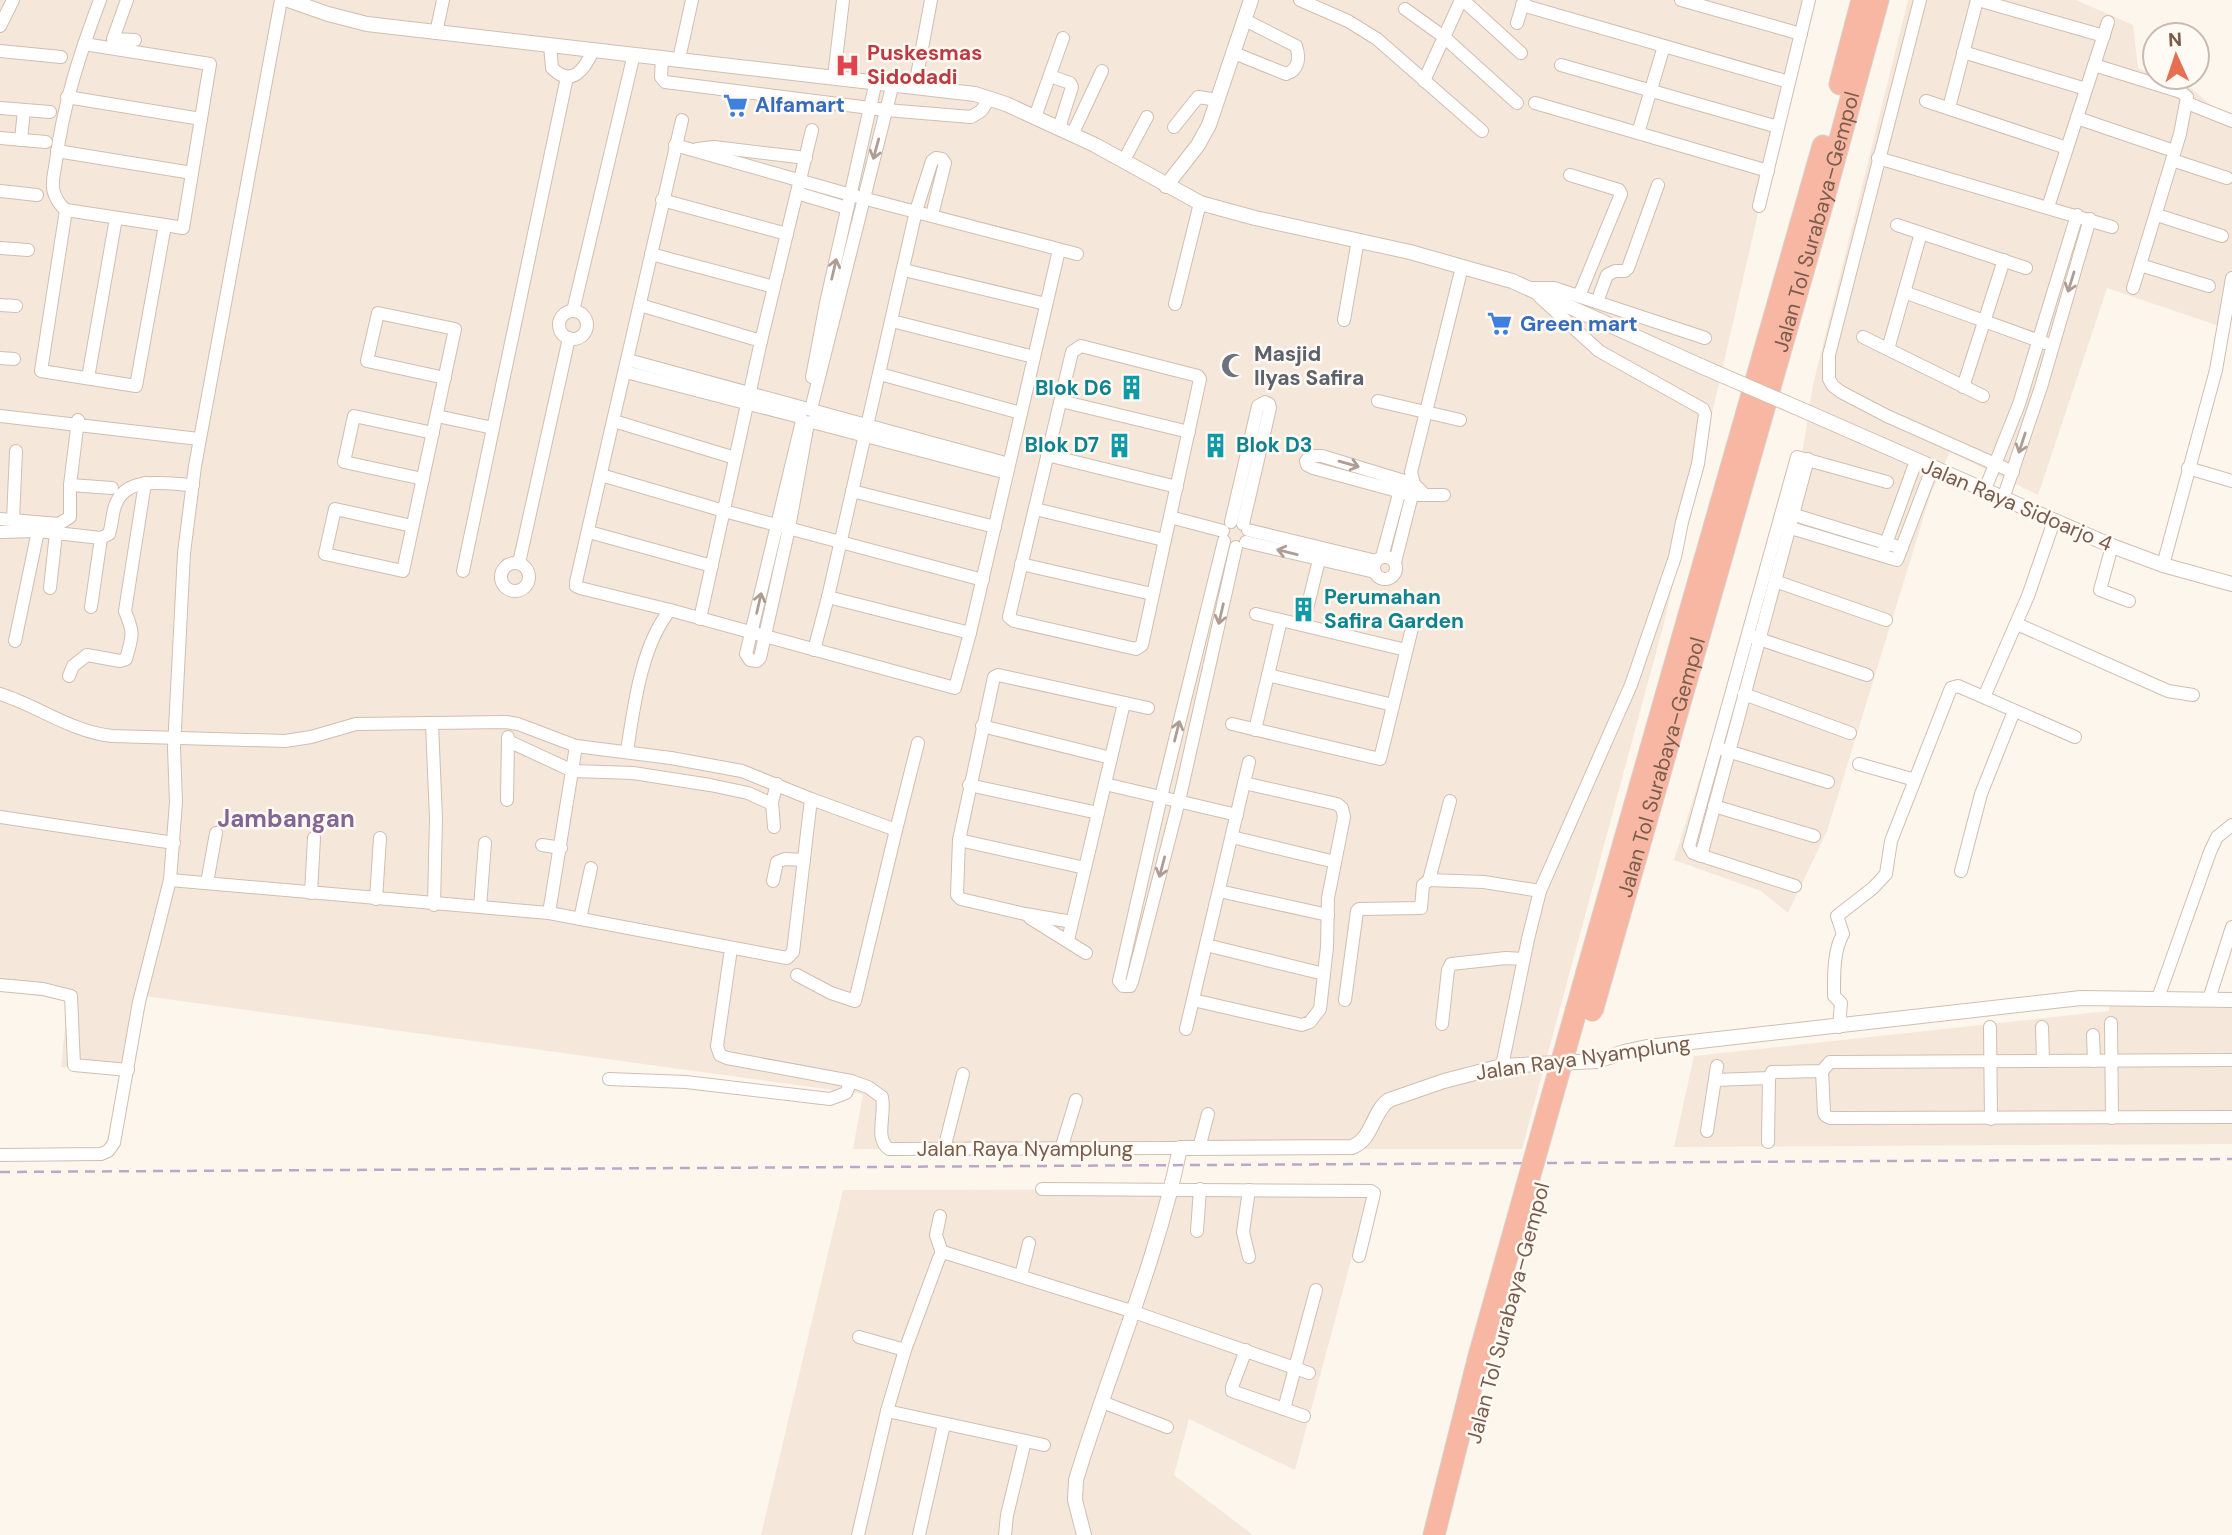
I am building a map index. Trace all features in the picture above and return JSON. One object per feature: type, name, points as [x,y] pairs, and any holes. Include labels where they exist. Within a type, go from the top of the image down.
[{"type":"highway","name":"Jalan Tol Surabaya–Gempol","points":[[1434,1535],[1595,974],[1862,0]]},
{"type":"highway","name":"Jalan Tol Surabaya–Gempol","points":[[1595,974],[1815,232],[1878,0]]},
{"type":"highway","name":"Jalan Tol Surabaya–Gempol","points":[[1449,1535],[1486,1358]]},
{"type":"street","points":[[0,26],[13,0]]},
{"type":"street","points":[[84,44],[210,64],[183,228],[66,211],[60,206],[53,187],[67,97],[84,44],[100,0]]},
{"type":"street","points":[[127,0],[113,39],[135,40]]},
{"type":"street","points":[[0,1155],[101,1154],[108,1151],[114,1143],[139,1002],[170,880],[174,843],[175,748],[184,554],[200,436],[281,0]]},
{"type":"street","name":"Jalan Raya Sidoarjo 4","points":[[288,0],[367,24],[893,83],[990,98],[1124,160],[1200,203],[1358,240],[1531,288],[1984,492],[2163,565],[2232,584]]},
{"type":"street","points":[[436,33],[443,0]]},
{"type":"street","points":[[680,59],[692,0]]},
{"type":"street","points":[[834,76],[843,0]]},
{"type":"street","points":[[915,86],[931,0]]},
{"type":"street","points":[[1166,186],[1198,145],[1209,125],[1251,0]]},
{"type":"street","points":[[1300,0],[1377,39],[1482,131]]},
{"type":"street","points":[[1424,81],[1462,0],[1521,53]]},
{"type":"street","points":[[1681,0],[1801,34]]},
{"type":"street","points":[[1759,206],[1809,0]]},
{"type":"street","points":[[1920,0],[1829,355],[1829,379],[1841,393],[1868,407],[2012,472]]},
{"type":"street","points":[[1949,108],[1977,0],[2104,36]]},
{"type":"street","points":[[1517,23],[1523,2],[1789,82]]},
{"type":"street","points":[[1405,9],[1444,37],[1517,103]]},
{"type":"street","points":[[1234,53],[1286,74],[1293,72],[1298,64],[1296,46],[1245,20]]},
{"type":"street","points":[[2048,207],[2108,22]]},
{"type":"street","points":[[1035,117],[1063,38]]},
{"type":"street","points":[[550,46],[552,68],[567,77],[584,69],[593,50]]},
{"type":"street","points":[[1638,134],[1664,46]]},
{"type":"street","points":[[0,51],[61,57]]},
{"type":"street","points":[[1964,52],[2086,89]]},
{"type":"street","points":[[573,311],[634,54]]},
{"type":"street","points":[[662,57],[660,77],[665,82],[869,108],[971,117],[981,111],[990,98]]},
{"type":"street","points":[[1561,65],[1778,127]]},
{"type":"street","points":[[2094,65],[2181,92],[2187,97],[2157,215],[2133,288]]},
{"type":"street","points":[[1066,132],[1102,71]]},
{"type":"street","points":[[1049,76],[1072,86],[1066,132]]},
{"type":"street","points":[[463,571],[567,77]]},
{"type":"street","points":[[758,635],[857,196],[869,108],[876,81]]},
{"type":"street","points":[[832,305],[848,208],[857,196],[893,83]]},
{"type":"street","points":[[67,97],[201,119]]},
{"type":"street","points":[[1174,127],[1198,97],[1218,100]]},
{"type":"street","points":[[1926,101],[2067,148]]},
{"type":"street","points":[[1535,103],[1768,171]]},
{"type":"street","points":[[2187,103],[2232,121]]},
{"type":"street","points":[[0,108],[50,113]]},
{"type":"street","points":[[21,140],[24,110]]},
{"type":"street","points":[[1124,160],[1147,117]]},
{"type":"street","points":[[2077,118],[2227,177]]},
{"type":"street","points":[[682,120],[576,586],[953,688],[957,685],[983,580],[1059,250]]},
{"type":"street","points":[[700,618],[761,341],[812,130]]},
{"type":"street","points":[[0,138],[46,142]]},
{"type":"street","points":[[675,145],[799,187],[848,208]]},
{"type":"street","points":[[696,150],[714,147],[806,158]]},
{"type":"street","points":[[57,151],[192,173]]},
{"type":"street","points":[[814,650],[916,211],[934,158],[942,159],[945,163],[932,215]]},
{"type":"street","points":[[1878,158],[2112,227]]},
{"type":"street","points":[[1570,174],[1611,186],[1621,194],[1579,296]]},
{"type":"street","points":[[1597,302],[1607,275],[1628,268],[1658,185]]},
{"type":"street","points":[[799,187],[857,196],[1077,254]]},
{"type":"street","points":[[0,191],[37,195]]},
{"type":"street","points":[[662,200],[787,234]]},
{"type":"street","points":[[1175,304],[1200,203]]},
{"type":"street","points":[[66,211],[41,370],[136,386],[165,225]]},
{"type":"street","points":[[2157,215],[2222,236]]},
{"type":"street","points":[[1984,492],[2019,404],[2038,341],[2084,217]]},
{"type":"street","points":[[2003,499],[2052,345],[2084,217]]},
{"type":"street","points":[[88,378],[116,218]]},
{"type":"street","points":[[1897,225],[2026,268]]},
{"type":"street","points":[[1888,349],[1921,233]]},
{"type":"street","points":[[1345,320],[1358,240]]},
{"type":"street","points":[[0,248],[28,250]]},
{"type":"street","points":[[651,254],[774,287]]},
{"type":"street","points":[[1963,387],[2004,260]]},
{"type":"street","points":[[2140,265],[2209,286]]},
{"type":"street","points":[[1410,486],[1378,563],[1378,576],[1388,579],[1395,572],[1410,486],[1462,267]]},
{"type":"street","points":[[904,270],[1046,304]]},
{"type":"street","points":[[2163,565],[2228,324],[2232,278]]},
{"type":"street","points":[[1531,288],[1554,288],[1705,338]]},
{"type":"street","points":[[1502,1066],[1540,891],[1631,685],[1671,569],[1698,464],[1705,414],[1703,410],[1599,351],[1531,288]]},
{"type":"street","points":[[1904,292],[2052,345]]},
{"type":"street","points":[[0,305],[16,306]]},
{"type":"street","points":[[640,305],[761,341]]},
{"type":"street","points":[[573,311],[584,317],[586,330],[582,335],[569,338],[560,331],[560,320],[573,311]]},
{"type":"street","points":[[412,526],[335,509],[325,554],[403,571],[412,526],[423,479],[436,416],[445,377],[455,329],[378,313],[367,361],[445,377]]},
{"type":"street","points":[[892,321],[1034,356]]},
{"type":"street","points":[[1863,337],[1983,396]]},
{"type":"street","points":[[519,563],[569,338]]},
{"type":"street","points":[[1081,346],[1200,377],[1142,645],[1136,649],[1012,620],[1009,615],[1060,401],[1072,352],[1081,346]]},
{"type":"street","points":[[0,358],[14,359]]},
{"type":"street","points":[[627,366],[1008,468]]},
{"type":"street","points":[[880,374],[1021,413]]},
{"type":"street","points":[[1060,401],[1189,432]]},
{"type":"street","points":[[1378,401],[1460,420]]},
{"type":"street","points":[[1236,534],[1179,801],[1132,982],[1126,987],[1119,981],[1161,797],[1236,534],[1270,408],[1265,402],[1258,406],[1236,534]]},
{"type":"street","points":[[0,416],[200,436]]},
{"type":"street","points":[[423,479],[344,462],[351,427],[354,416],[433,433]]},
{"type":"street","points":[[436,416],[494,428]]},
{"type":"street","points":[[614,421],[735,458]]},
{"type":"street","points":[[16,451],[6,520],[59,524],[66,521],[70,517],[75,423]]},
{"type":"street","points":[[1047,455],[1177,487]]},
{"type":"street","points":[[1410,486],[1313,468],[1307,465],[1306,461],[1310,456],[1322,456],[1444,495]]},
{"type":"street","points":[[1795,886],[1701,856],[1691,852],[1689,846],[1715,747],[1774,580],[1797,457],[1887,482]]},
{"type":"street","points":[[1881,556],[1916,461]]},
{"type":"street","points":[[1785,519],[1897,560],[1932,468]]},
{"type":"street","points":[[2188,468],[2232,481]]},
{"type":"street","points":[[601,475],[724,512],[983,580]]},
{"type":"street","points":[[69,676],[73,666],[87,655],[120,661],[126,659],[133,633],[125,611],[145,483]]},
{"type":"street","points":[[70,485],[112,488]]},
{"type":"street","points":[[0,532],[38,531],[101,538],[110,534],[113,510],[122,494],[133,485],[193,485]]},
{"type":"street","points":[[852,491],[995,527]]},
{"type":"street","points":[[1035,509],[1164,540]]},
{"type":"street","points":[[1170,517],[1236,534],[1378,563]]},
{"type":"street","points":[[1785,519],[1887,542],[1902,548]]},
{"type":"street","points":[[1701,856],[1744,694],[1753,637],[1785,519]]},
{"type":"street","points":[[1984,696],[2017,624],[2054,521]]},
{"type":"street","points":[[15,640],[38,531]]},
{"type":"street","points":[[589,532],[712,566]]},
{"type":"street","points":[[50,588],[57,533]]},
{"type":"street","points":[[1236,534],[1319,560],[1378,563],[1387,557],[1395,562]]},
{"type":"street","points":[[91,607],[101,538]]},
{"type":"street","points":[[2112,546],[2100,590],[2129,601]]},
{"type":"street","points":[[1303,625],[1319,560]]},
{"type":"street","points":[[1021,564],[1152,594]]},
{"type":"street","points":[[1774,580],[1886,620]]},
{"type":"street","points":[[828,597],[970,633]]},
{"type":"street","points":[[627,751],[638,690],[651,646],[656,631],[670,610]]},
{"type":"street","points":[[1256,614],[1406,650]]},
{"type":"street","points":[[1255,730],[1282,620]]},
{"type":"street","points":[[2017,624],[2168,691],[2193,695]]},
{"type":"street","points":[[1232,724],[1380,759],[1412,628]]},
{"type":"street","points":[[1753,637],[1867,675]]},
{"type":"street","points":[[1072,922],[1025,915],[958,897],[956,887],[959,839],[994,677],[996,675],[1148,708]]},
{"type":"street","points":[[1268,675],[1394,705]]},
{"type":"street","points":[[1839,1027],[1841,1003],[1834,996],[1838,943],[1842,932],[1838,915],[1873,888],[1886,874],[1891,841],[1951,688],[1958,686],[1984,696],[2075,737]]},
{"type":"street","points":[[0,694],[23,701],[79,729],[95,734],[175,748],[285,741],[311,737],[331,729],[356,724],[432,733],[507,732],[574,759],[613,771],[669,769],[739,782],[774,796]]},
{"type":"street","points":[[1744,694],[1850,733]]},
{"type":"street","points":[[1068,940],[1124,703]]},
{"type":"street","points":[[1961,871],[1981,794],[2014,711]]},
{"type":"street","points":[[507,732],[518,724],[574,759],[627,751],[669,769],[739,782],[757,796],[811,799],[896,830]]},
{"type":"street","points":[[982,726],[1111,758]]},
{"type":"street","points":[[507,732],[507,800]]},
{"type":"street","points":[[432,733],[436,804],[433,905]]},
{"type":"street","points":[[797,975],[853,1001],[857,996],[918,743]]},
{"type":"street","points":[[1715,747],[1828,782]]},
{"type":"street","points":[[549,914],[574,759]]},
{"type":"street","points":[[1186,1029],[1249,762]]},
{"type":"street","points":[[1859,764],[1915,780]]},
{"type":"street","points":[[1193,1000],[1302,1025],[1319,1012],[1328,898],[1344,817],[1340,806],[1244,783]]},
{"type":"street","points":[[1105,784],[1237,815]]},
{"type":"street","points":[[969,785],[1098,813]]},
{"type":"street","points":[[774,796],[774,827]]},
{"type":"street","points":[[170,880],[549,914],[783,958],[793,952],[794,859],[811,799]]},
{"type":"street","points":[[1345,1000],[1357,911],[1420,909],[1423,905],[1423,885],[1429,880],[1450,801]]},
{"type":"street","points":[[1714,806],[1814,836]]},
{"type":"street","points":[[0,817],[174,843]]},
{"type":"street","points":[[2158,998],[2210,852],[2217,837],[2232,825]]},
{"type":"street","points":[[207,883],[216,833]]},
{"type":"street","points":[[1232,837],[1335,862]]},
{"type":"street","points":[[311,893],[314,838]]},
{"type":"street","points":[[376,899],[380,838]]},
{"type":"street","points":[[959,839],[1085,869]]},
{"type":"street","points":[[480,908],[485,843]]},
{"type":"street","points":[[542,845],[561,848]]},
{"type":"street","points":[[773,881],[777,862],[794,859]]},
{"type":"street","points":[[580,919],[590,868]]},
{"type":"street","points":[[1429,880],[1484,882],[1540,891]]},
{"type":"street","points":[[1219,891],[1328,915]]},
{"type":"street","points":[[1025,915],[1086,953]]},
{"type":"street","points":[[2209,999],[2232,927]]},
{"type":"street","points":[[1206,945],[1324,974]]},
{"type":"street","points":[[608,1079],[686,1082],[830,1099],[846,1093],[851,1081],[720,1055],[717,1046],[731,948]]},
{"type":"street","points":[[1442,1024],[1451,964],[1525,958]]},
{"type":"street","points":[[0,985],[43,989],[71,996],[74,1065],[128,1070]]},
{"type":"street","name":"Jalan Raya Nyamplung","points":[[851,1081],[878,1094],[884,1111],[881,1139],[885,1147],[896,1150],[1352,1147],[1363,1141],[1382,1106],[1389,1100],[1444,1081],[1502,1066],[1597,1061],[1635,1049],[2103,997],[2232,1000]]},
{"type":"street","points":[[2105,1118],[2111,1061],[2111,1023]]},
{"type":"street","points":[[1990,1027],[1991,1119]]},
{"type":"street","points":[[2042,1027],[2043,1061]]},
{"type":"street","points":[[2093,1035],[2095,1061]]},
{"type":"street","points":[[2232,1060],[1830,1062],[1822,1071],[1824,1113],[1828,1117],[2232,1117]]},
{"type":"street","points":[[1707,1131],[1717,1066]]},
{"type":"street","points":[[1768,1142],[1769,1078],[1772,1072],[1822,1071]]},
{"type":"street","points":[[944,1149],[963,1074]]},
{"type":"street","points":[[1716,1080],[1769,1078]]},
{"type":"street","points":[[1061,1149],[1076,1100]]},
{"type":"street","points":[[1199,1148],[1208,1114]]},
{"type":"street","points":[[1084,1535],[1074,1489],[1171,1189],[1180,1148]]},
{"type":"street","points":[[1042,1189],[1373,1192],[1359,1256]]},
{"type":"street","points":[[1197,1231],[1200,1189]]},
{"type":"street","points":[[1249,1190],[1243,1232],[1249,1257]]},
{"type":"street","points":[[858,1535],[887,1411],[905,1350],[942,1253],[936,1236],[940,1216]]},
{"type":"street","points":[[1021,1276],[1029,1243]]},
{"type":"street","points":[[942,1253],[948,1252],[1131,1311],[1308,1373]]},
{"type":"street","points":[[1284,1409],[1316,1290]]},
{"type":"street","points":[[859,1337],[905,1350]]},
{"type":"street","points":[[1246,1350],[1231,1387],[1233,1391],[1304,1416]]},
{"type":"street","points":[[1102,1402],[1167,1427]]},
{"type":"street","points":[[887,1411],[1044,1445]]},
{"type":"street","points":[[919,1535],[944,1424]]},
{"type":"street","points":[[1005,1535],[1007,1515],[1026,1441]]},
{"type":"shaded area","points":[[0,0],[1810,0],[1664,623],[1522,1149],[853,1149],[863,1094],[144,996],[128,1072],[61,1067],[68,1000],[0,991]]},
{"type":"shaded area","points":[[1908,0],[2076,0],[2133,25],[2138,68],[2141,70],[2141,91],[2194,91],[2212,106],[2232,113],[2232,273],[2225,328],[2107,288],[2038,495],[1950,452],[1931,493],[1827,831],[1788,913],[1761,891],[1674,860],[1803,448],[1813,385]]},
{"type":"shaded area","points":[[2109,1002],[2232,1006],[2232,1144],[1674,1147],[1694,1056],[2109,1011]]},
{"type":"shaded area","points":[[1370,1189],[1295,1470],[1189,1419],[1174,1475],[1253,1535],[761,1535],[843,1190]]},
{"type":"railway","points":[[0,1172],[2232,1159]]},
{"type":"place","name":"Puskesmas Sidodadi","points":[[847,65]]},
{"type":"place","name":"Alfamart","points":[[735,105]]},
{"type":"place","name":"Green mart","points":[[1500,324]]},
{"type":"place","name":"Masjid Ilyas Safira","points":[[1234,366]]},
{"type":"place","name":"Blok D6","points":[[1132,388]]},
{"type":"place","name":"Blok D7","points":[[1119,445]]},
{"type":"place","name":"Blok D3","points":[[1216,445]]},
{"type":"place","name":"Perumahan Safira Garden","points":[[1304,609]]},
{"type":"district","name":"Jambangan","points":[[286,819]]}]
